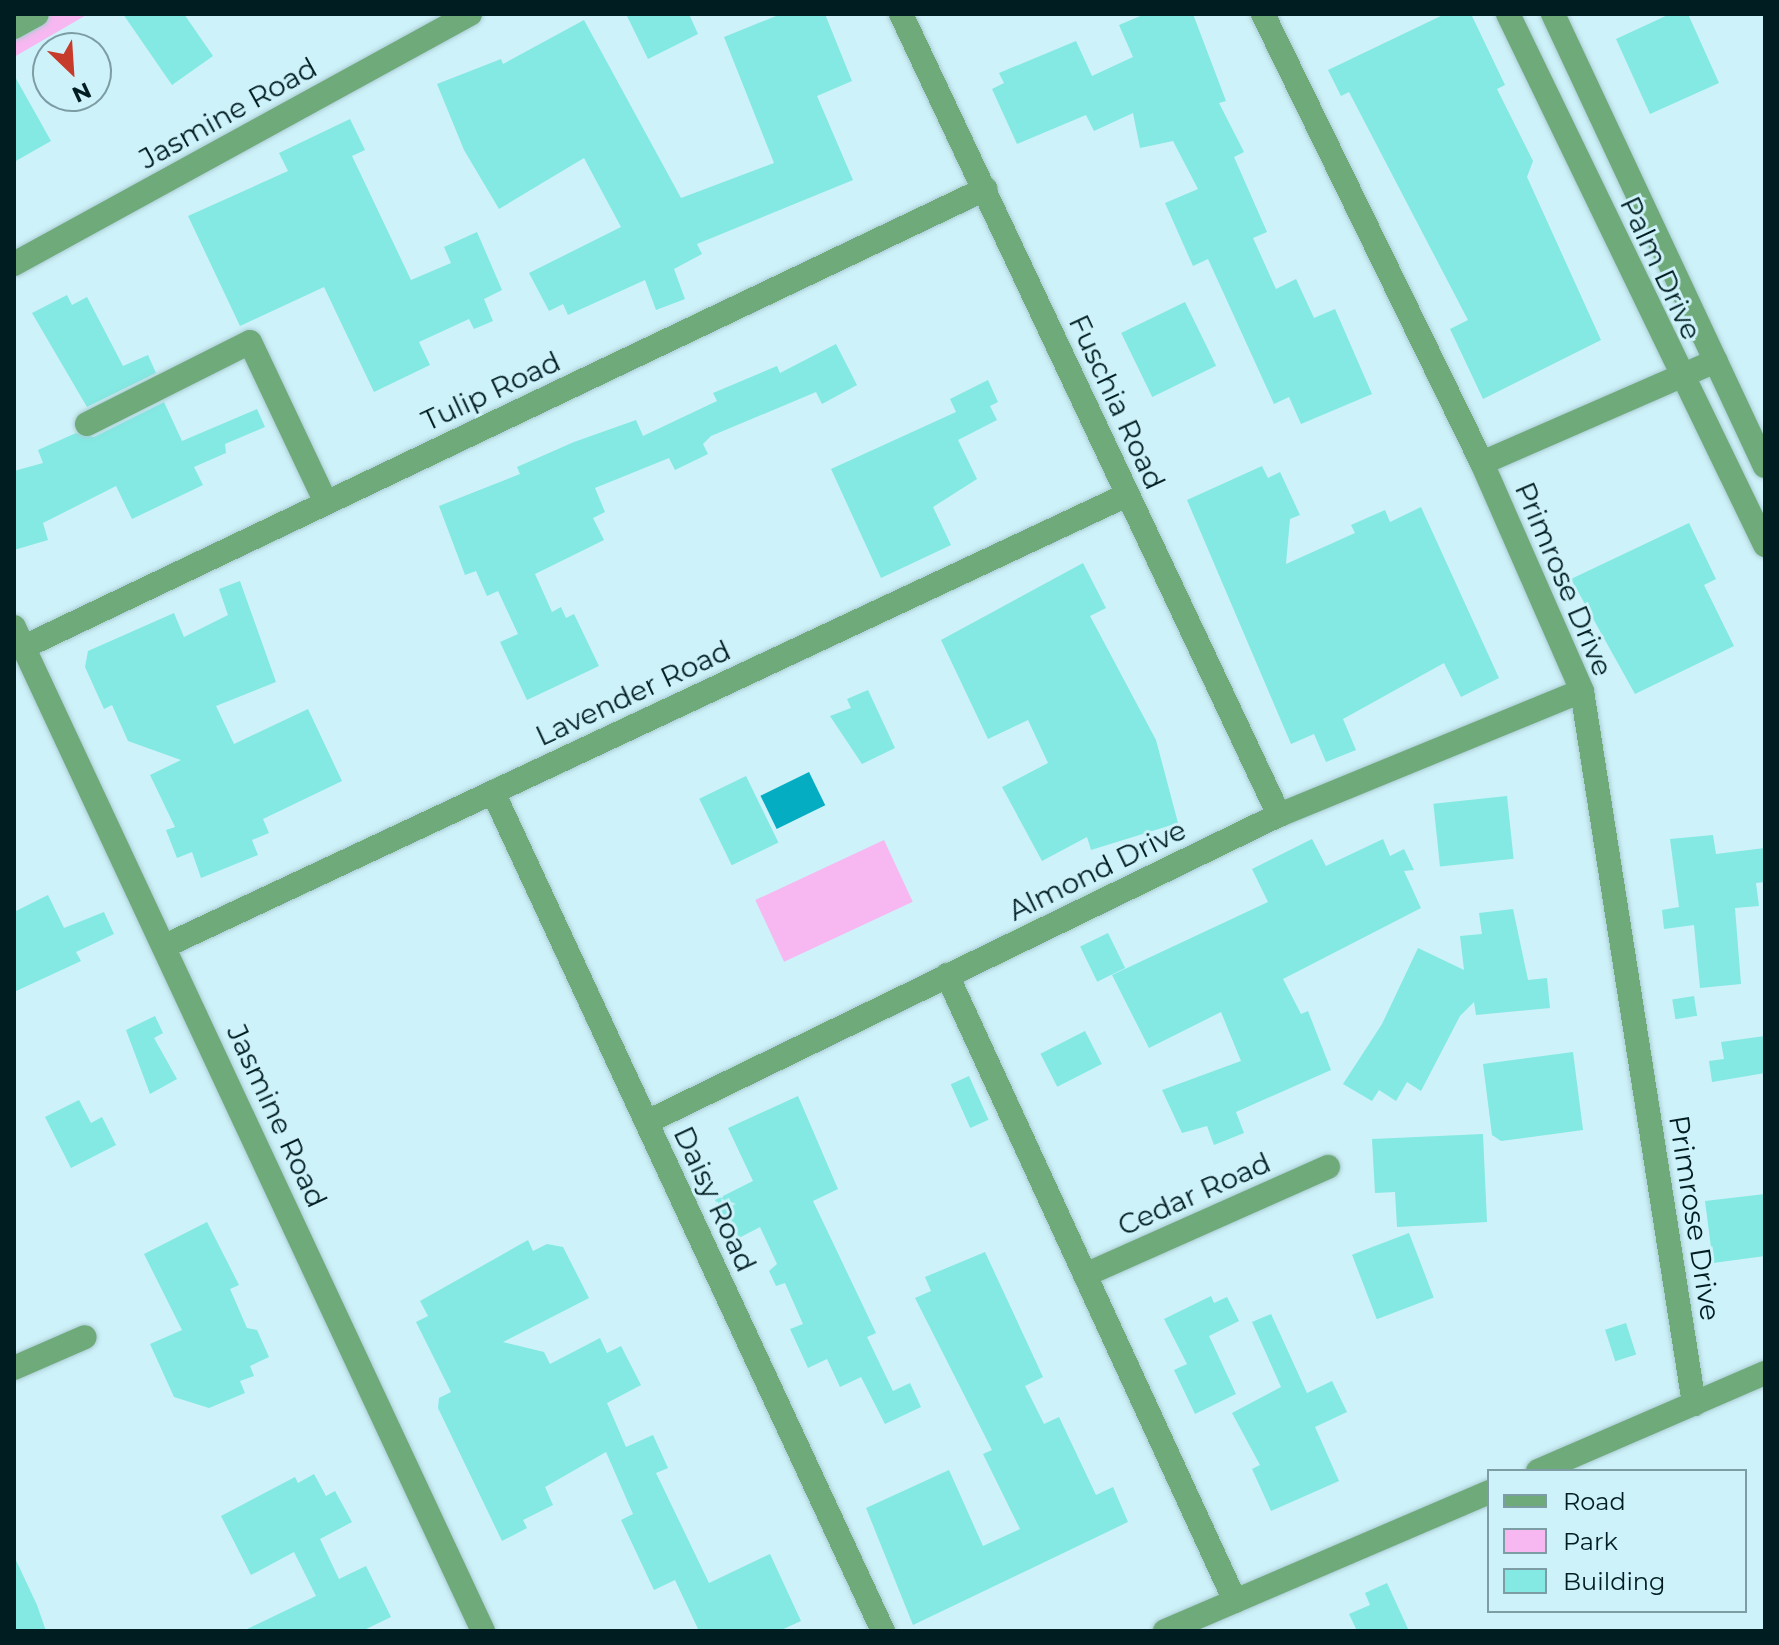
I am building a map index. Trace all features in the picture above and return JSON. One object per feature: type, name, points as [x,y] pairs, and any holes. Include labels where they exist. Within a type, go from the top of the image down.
[{"type":"street","points":[[14,27],[37,14]]},
{"type":"street","name":"Jasmine Road","points":[[14,264],[470,14]]},
{"type":"street","name":"Fuschia Road","points":[[901,14],[1279,815]]},
{"type":"street","name":"Primrose Drive","points":[[1263,14],[1482,463],[1582,691],[1694,1404]]},
{"type":"street","name":"Palm Drive","points":[[1508,14],[1680,377],[1765,545]]},
{"type":"street","name":"Palm Drive","points":[[1553,14],[1765,466]]},
{"type":"street","name":"Tulip Road","points":[[19,637],[326,503],[985,189]]},
{"type":"street","points":[[87,424],[250,342],[326,503]]},
{"type":"street","points":[[1482,463],[1716,361]]},
{"type":"street","name":"Lavender Road","points":[[165,946],[1127,495]]},
{"type":"street","name":"Jasmine Road","points":[[19,637],[483,1631]]},
{"type":"street","name":"Almond Drive","points":[[647,1122],[1279,815],[1582,691]]},
{"type":"street","name":"Daisy Road","points":[[493,792],[883,1631]]},
{"type":"street","points":[[947,975],[1235,1601]]},
{"type":"street","name":"Cedar Road","points":[[1085,1275],[1328,1167]]},
{"type":"street","points":[[14,1368],[85,1337]]},
{"type":"street","points":[[1543,1469],[1765,1373]]},
{"type":"street","points":[[1165,1631],[1487,1493]]},
{"type":"green space","points":[[14,14],[88,14],[57,32],[32,32],[32,47],[14,57]]},
{"type":"green space","points":[[884,840],[913,902],[784,962],[755,900]]},
{"type":"water","points":[[809,772],[825,805],[777,829],[760,796]]},
{"type":"building","points":[[123,14],[184,14],[213,56],[172,85]]},
{"type":"building","points":[[626,14],[689,14],[698,34],[648,59]]},
{"type":"building","points":[[781,14],[825,14],[852,81],[817,96],[853,180],[697,244],[702,254],[674,269],[685,299],[656,310],[645,280],[568,315],[563,304],[549,311],[529,273],[621,227],[584,158],[499,209],[464,150],[437,84],[501,59],[503,64],[584,20],[681,198],[774,163],[724,37]]},
{"type":"building","points":[[1145,14],[1193,14],[1226,101],[1219,103],[1244,152],[1234,157],[1267,232],[1253,238],[1276,289],[1296,279],[1314,318],[1335,309],[1372,394],[1301,424],[1289,397],[1274,404],[1208,259],[1193,266],[1165,203],[1198,189],[1173,141],[1140,148],[1133,113],[1094,131],[1086,115],[1017,144],[992,89],[1004,83],[999,73],[1076,41],[1092,76],[1133,57],[1119,25]]},
{"type":"building","points":[[1445,14],[1471,14],[1505,85],[1497,89],[1533,161],[1527,177],[1601,340],[1483,399],[1450,329],[1468,320],[1349,92],[1341,96],[1328,70]]},
{"type":"building","points":[[1670,14],[1688,14],[1719,83],[1650,114],[1616,39]]},
{"type":"building","points":[[14,75],[51,141],[14,162]]},
{"type":"building","points":[[350,119],[365,150],[352,156],[411,280],[451,263],[444,247],[477,232],[502,290],[484,299],[493,321],[474,329],[469,319],[419,342],[430,365],[374,392],[324,287],[240,326],[188,216],[288,171],[279,153]]},
{"type":"building","points":[[67,295],[72,305],[87,297],[123,366],[148,355],[156,373],[87,407],[32,313]]},
{"type":"building","points":[[1185,302],[1216,366],[1152,397],[1121,333]]},
{"type":"building","points":[[836,344],[857,385],[822,404],[816,392],[711,436],[703,444],[708,454],[675,470],[669,458],[595,488],[605,512],[593,518],[604,540],[535,574],[552,612],[561,607],[566,618],[574,614],[599,666],[527,700],[500,642],[518,634],[498,591],[487,596],[476,571],[465,575],[439,506],[520,474],[517,467],[574,442],[636,420],[643,436],[717,401],[713,393],[777,366],[780,373]]},
{"type":"building","points":[[988,380],[998,402],[990,406],[997,420],[958,440],[977,479],[933,507],[951,545],[881,578],[831,469],[956,412],[950,399]]},
{"type":"building","points":[[164,402],[182,441],[257,409],[265,427],[225,444],[226,453],[194,467],[203,485],[132,519],[116,486],[43,523],[48,540],[14,550],[14,471],[43,463],[38,450],[76,433],[94,437]]},
{"type":"building","points":[[1262,466],[1268,478],[1280,472],[1300,515],[1290,519],[1286,564],[1355,533],[1351,525],[1385,510],[1390,522],[1421,507],[1499,678],[1461,697],[1444,663],[1343,719],[1356,750],[1326,762],[1314,734],[1291,744],[1187,500]]},
{"type":"building","points":[[1689,523],[1716,579],[1704,585],[1734,646],[1635,694],[1571,579]]},
{"type":"building","points":[[1083,563],[1106,608],[1090,616],[1156,740],[1178,823],[1091,850],[1087,837],[1042,861],[1002,787],[1048,763],[1028,720],[988,739],[941,640]]},
{"type":"building","points":[[240,581],[276,682],[216,706],[234,744],[308,709],[342,781],[263,819],[269,833],[252,840],[258,855],[201,878],[192,852],[177,858],[166,830],[175,827],[150,775],[181,760],[128,741],[112,705],[104,709],[85,667],[88,651],[174,613],[184,637],[228,615],[219,589]]},
{"type":"building","points":[[868,690],[895,748],[862,764],[830,716],[851,708],[847,699]]},
{"type":"building","points":[[746,776],[778,843],[732,865],[699,799]]},
{"type":"building","points":[[1507,796],[1514,859],[1440,866],[1433,804]]},
{"type":"building","points":[[1713,835],[1716,854],[1765,848],[1765,882],[1756,883],[1759,906],[1735,908],[1741,984],[1700,988],[1694,925],[1664,929],[1662,910],[1679,907],[1670,839]]},
{"type":"building","points":[[1312,839],[1326,866],[1383,839],[1390,856],[1404,849],[1414,870],[1404,871],[1421,908],[1283,979],[1301,1014],[1308,1011],[1331,1070],[1236,1112],[1244,1133],[1214,1145],[1207,1126],[1182,1133],[1162,1090],[1241,1061],[1221,1012],[1149,1048],[1112,975],[1268,902],[1252,869]]},
{"type":"building","points":[[48,895],[64,928],[104,912],[114,934],[76,952],[81,961],[14,992],[14,912]]},
{"type":"building","points":[[1513,909],[1528,980],[1547,978],[1550,1008],[1476,1015],[1474,1002],[1460,1016],[1421,1091],[1407,1082],[1396,1101],[1379,1090],[1372,1101],[1343,1084],[1382,1024],[1418,948],[1464,970],[1460,936],[1482,934],[1479,913]]},
{"type":"building","points":[[1108,933],[1125,968],[1097,982],[1080,947]]},
{"type":"building","points":[[1694,996],[1697,1016],[1675,1019],[1672,999]]},
{"type":"building","points":[[155,1016],[163,1033],[154,1038],[177,1079],[150,1094],[126,1030]]},
{"type":"building","points":[[1085,1031],[1102,1064],[1057,1087],[1040,1054]]},
{"type":"building","points":[[1765,1036],[1765,1073],[1712,1082],[1709,1061],[1724,1059],[1721,1042]]},
{"type":"building","points":[[1573,1052],[1583,1130],[1501,1141],[1492,1135],[1483,1064]]},
{"type":"building","points":[[969,1076],[989,1120],[970,1128],[951,1084]]},
{"type":"building","points":[[798,1096],[838,1189],[813,1201],[876,1333],[867,1337],[893,1391],[910,1383],[921,1407],[885,1424],[861,1377],[840,1387],[827,1359],[808,1368],[790,1329],[803,1324],[785,1283],[776,1286],[769,1271],[777,1264],[760,1227],[735,1240],[715,1200],[753,1181],[728,1128]]},
{"type":"building","points":[[79,1100],[91,1123],[102,1117],[116,1145],[71,1168],[45,1117]]},
{"type":"building","points":[[1483,1134],[1487,1222],[1397,1227],[1395,1192],[1375,1193],[1372,1139]]},
{"type":"building","points":[[1765,1194],[1765,1256],[1713,1263],[1705,1201]]},
{"type":"building","points":[[207,1222],[239,1285],[230,1289],[247,1328],[257,1330],[269,1357],[250,1366],[254,1376],[240,1381],[245,1393],[209,1408],[174,1397],[150,1344],[182,1330],[144,1254]]},
{"type":"building","points":[[1409,1233],[1434,1297],[1377,1319],[1352,1255]]},
{"type":"building","points":[[528,1240],[533,1251],[547,1244],[563,1247],[589,1298],[503,1342],[544,1352],[550,1364],[600,1338],[607,1353],[621,1346],[641,1385],[607,1403],[626,1447],[653,1435],[668,1468],[656,1473],[709,1583],[770,1554],[801,1621],[779,1631],[699,1631],[675,1580],[654,1590],[621,1520],[633,1514],[606,1452],[545,1487],[553,1505],[523,1520],[527,1528],[502,1541],[438,1408],[439,1398],[451,1392],[416,1322],[428,1316],[420,1301]]},
{"type":"building","points":[[985,1252],[1043,1377],[1025,1386],[1044,1424],[1059,1417],[1096,1495],[1113,1487],[1128,1522],[913,1625],[866,1508],[949,1470],[983,1546],[1020,1529],[983,1454],[992,1450],[915,1298],[931,1291],[925,1277]]},
{"type":"building","points":[[1211,1296],[1214,1303],[1227,1297],[1239,1321],[1209,1336],[1236,1394],[1195,1414],[1174,1370],[1187,1364],[1164,1319]]},
{"type":"building","points":[[1271,1314],[1307,1393],[1332,1381],[1347,1412],[1315,1427],[1339,1481],[1271,1511],[1252,1469],[1260,1465],[1232,1413],[1281,1387],[1252,1322]]},
{"type":"building","points":[[1626,1323],[1636,1354],[1615,1361],[1605,1330]]},
{"type":"building","points":[[314,1474],[326,1496],[335,1491],[352,1522],[320,1539],[339,1579],[366,1566],[391,1617],[362,1631],[243,1631],[316,1596],[294,1552],[251,1575],[221,1516],[295,1477],[298,1483]]},
{"type":"building","points":[[14,1556],[37,1605],[46,1631],[14,1631]]},
{"type":"building","points":[[1387,1583],[1409,1631],[1357,1631],[1349,1614],[1370,1605],[1365,1593]]}]
